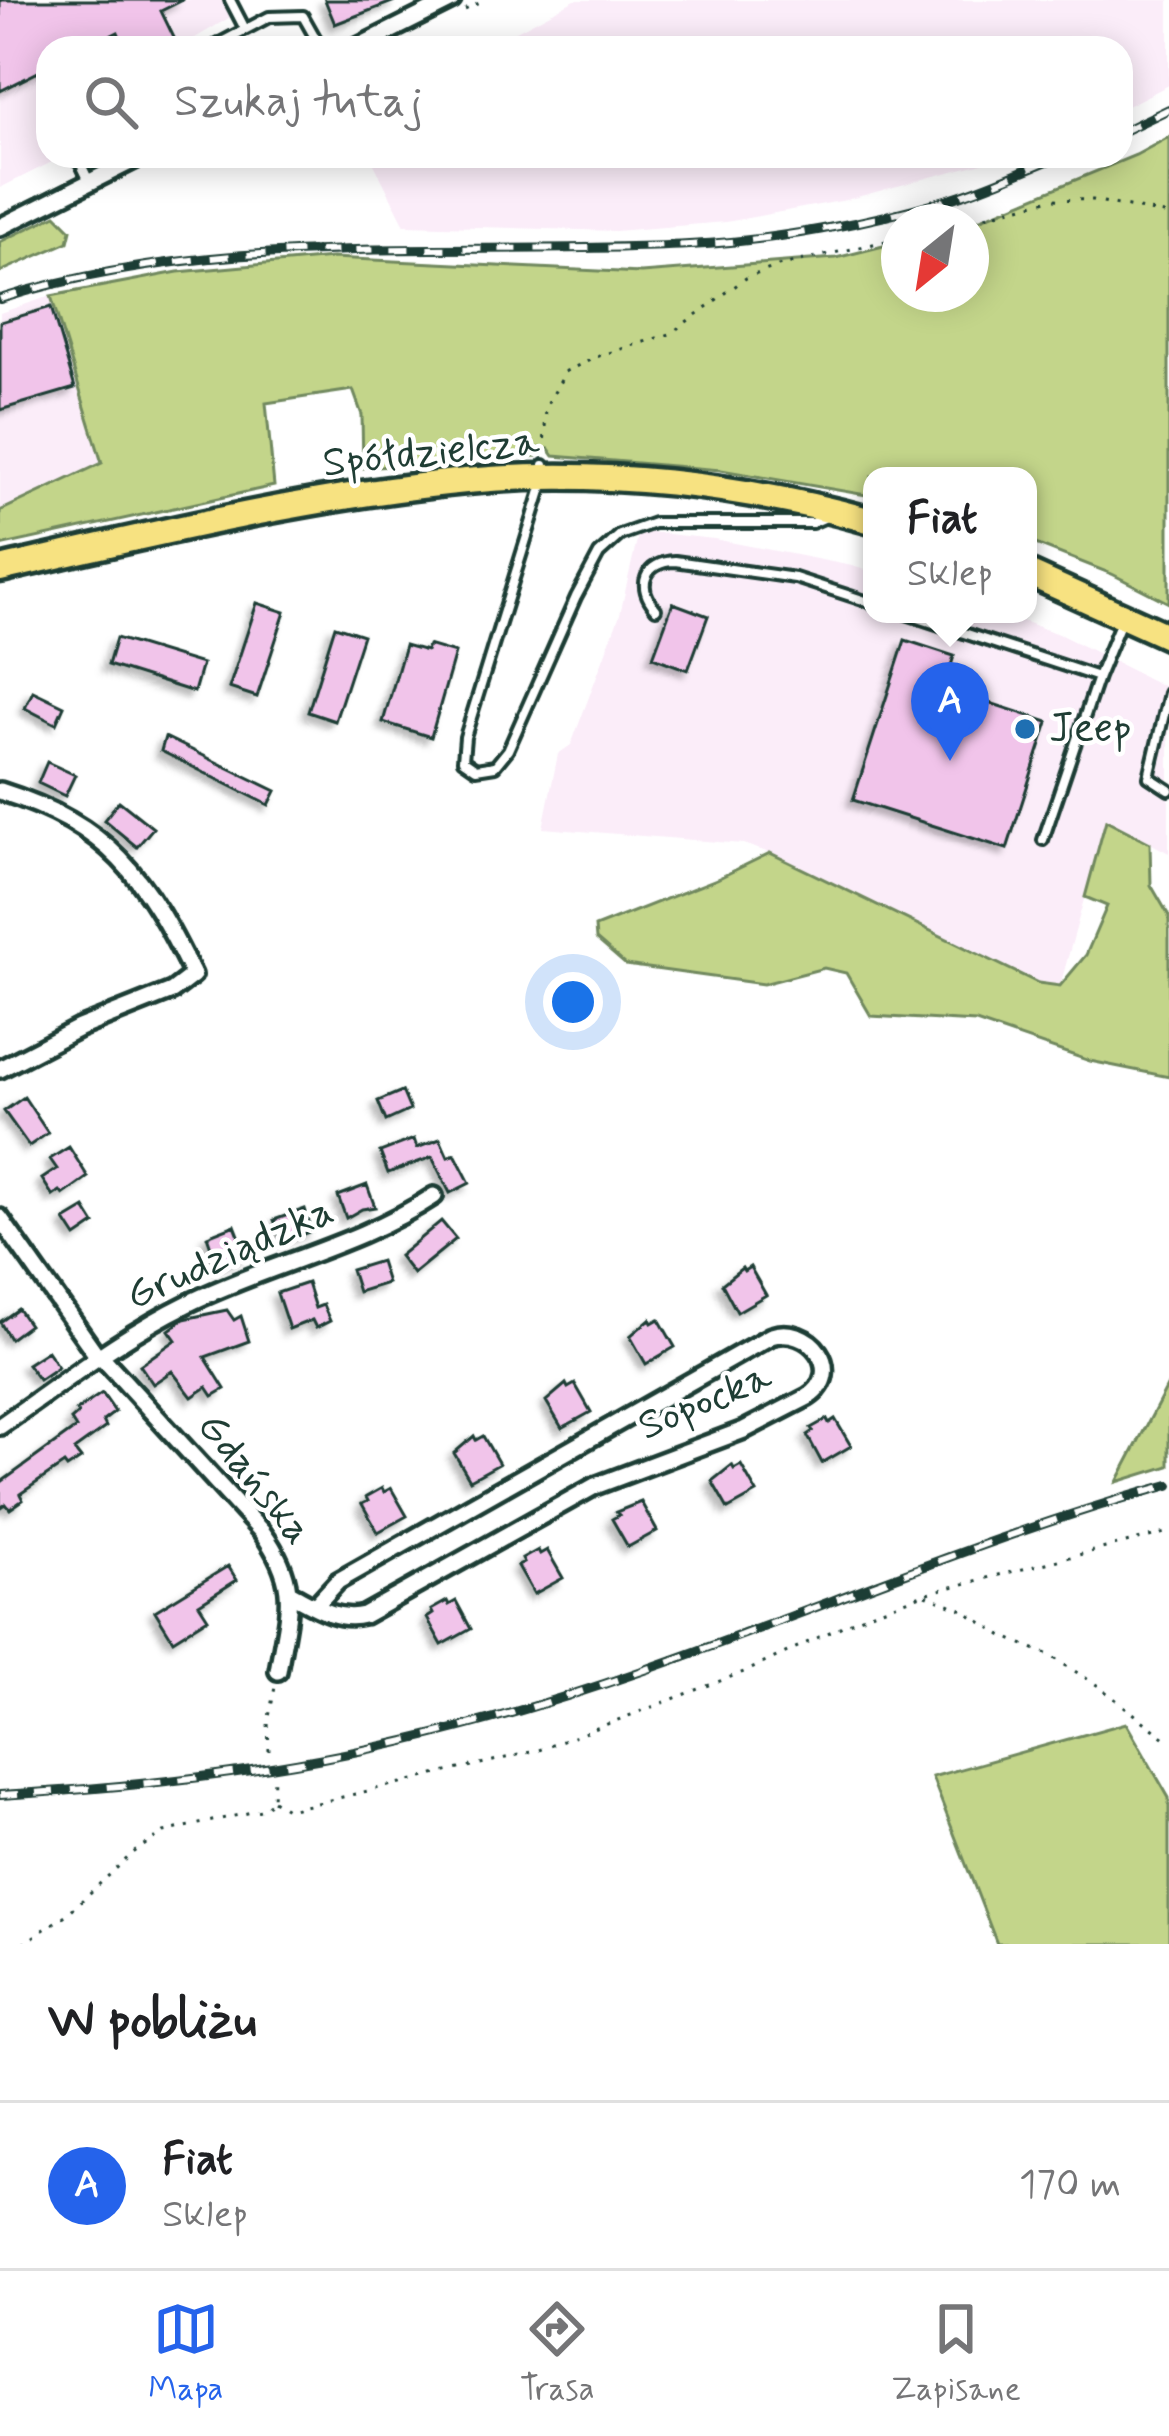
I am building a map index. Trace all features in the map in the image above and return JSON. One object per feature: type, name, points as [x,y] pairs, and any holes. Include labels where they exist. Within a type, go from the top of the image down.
[{"type":"main road","name":"Spółdzielcza","points":[[0,569],[352,496],[544,471],[706,486],[863,518]]},
{"type":"main road","points":[[1037,577],[1169,637]]},
{"type":"street","points":[[380,36],[452,0]]},
{"type":"street","points":[[0,227],[118,168]]},
{"type":"street","points":[[0,791],[88,833],[129,865],[160,908],[193,975],[172,991],[79,1028],[0,1069]]},
{"type":"street","name":"Grudziądzka","points":[[0,1426],[99,1356],[184,1305],[398,1220],[434,1196]]},
{"type":"street","name":"Gdańska","points":[[0,1218],[99,1356],[262,1532],[282,1562],[290,1594],[278,1671]]},
{"type":"street","name":"Sopocka","points":[[290,1594],[315,1606],[347,1618],[364,1616],[595,1486],[744,1430],[816,1391],[824,1375],[821,1354],[813,1343],[792,1333],[771,1336],[338,1581],[315,1606]]},
{"type":"lane","points":[[230,0],[244,27]]},
{"type":"lane","points":[[231,36],[268,17],[303,16],[314,36]]},
{"type":"lane","points":[[83,168],[89,182]]},
{"type":"lane","points":[[544,471],[464,737],[463,760],[476,769],[495,766],[508,750],[576,596],[599,554],[620,535],[654,523],[812,523],[839,512]]},
{"type":"lane","points":[[656,609],[644,591],[644,580],[660,561],[675,560],[796,578],[863,600]]},
{"type":"lane","points":[[1042,840],[1098,677],[1125,614]]},
{"type":"lane","points":[[933,623],[1098,677]]},
{"type":"lane","points":[[1169,693],[1149,778],[1169,790]]},
{"type":"path","points":[[989,215],[1051,199],[1093,200],[1169,215]]},
{"type":"path","points":[[544,471],[546,407],[566,371],[670,334],[746,278],[881,242]]},
{"type":"path","points":[[273,1800],[288,1810],[539,1750],[749,1670],[868,1614],[924,1594],[1169,1532]]},
{"type":"path","points":[[924,1594],[1049,1655],[1169,1741]]},
{"type":"path","points":[[269,1751],[268,1722],[278,1671]]},
{"type":"path","points":[[273,1800],[274,1778]]},
{"type":"path","points":[[23,1944],[67,1914],[133,1853],[164,1832],[254,1814],[273,1800]]},
{"type":"shaded area","points":[[0,0],[227,0],[234,15],[198,36],[36,36],[36,168],[40,168],[0,188]]},
{"type":"shaded area","points":[[575,0],[1169,0],[1169,85],[1133,103],[1133,36],[507,36]]},
{"type":"shaded area","points":[[376,168],[964,168],[846,200],[726,222],[615,231],[405,225]]},
{"type":"shaded area","points":[[51,296],[102,463],[0,511],[0,313]]},
{"type":"shaded area","points":[[639,531],[714,539],[863,569],[863,623],[1028,623],[1061,635],[1169,689],[1169,853],[1106,820],[1060,986],[1039,983],[743,844],[543,828],[558,754],[571,745],[620,614]]},
{"type":"green space","points":[[1169,137],[1169,603],[1037,545],[1037,467],[863,467],[863,494],[721,470],[554,456],[540,448],[536,456],[363,468],[362,415],[353,390],[266,403],[274,486],[0,546],[0,511],[102,463],[51,296],[178,272],[332,258],[641,273],[836,258],[881,247],[881,312],[989,312],[989,216],[1104,168],[1133,168],[1133,156]]},
{"type":"green space","points":[[56,215],[71,230],[68,242],[0,272],[0,242]]},
{"type":"green space","points":[[1106,820],[1150,843],[1151,885],[1169,916],[1169,1077],[1090,1061],[976,1022],[871,1016],[846,973],[824,968],[763,984],[626,965],[596,939],[595,927],[770,853],[1038,983],[1060,986],[1086,955],[1107,906],[1085,897]]},
{"type":"green space","points":[[1169,1383],[1169,1466],[1117,1482]]},
{"type":"green space","points":[[1126,1723],[1169,1798],[1169,1944],[997,1944],[932,1777]]},
{"type":"building","points":[[0,0],[183,0],[161,11],[173,36],[120,36],[118,32],[110,36],[36,36],[36,73],[0,91]]},
{"type":"building","points":[[325,0],[395,0],[395,1],[335,24]]},
{"type":"building","points":[[51,307],[75,388],[0,410],[0,322]]},
{"type":"building","points":[[257,603],[285,612],[257,697],[229,688]]},
{"type":"building","points":[[673,603],[708,616],[688,670],[653,657]]},
{"type":"building","points":[[335,626],[363,635],[335,721],[308,712]]},
{"type":"building","points":[[116,638],[202,664],[194,692],[108,665]]},
{"type":"building","points":[[905,640],[954,656],[944,688],[1048,722],[1007,849],[853,800]]},
{"type":"building","points":[[405,645],[426,651],[428,645],[455,653],[431,737],[383,722]]},
{"type":"building","points":[[33,691],[64,706],[56,724],[25,708]]},
{"type":"building","points":[[165,737],[276,791],[269,805],[161,751]]},
{"type":"building","points":[[47,762],[75,775],[65,796],[38,783]]},
{"type":"building","points":[[119,801],[153,828],[137,847],[104,820]]},
{"type":"building","points":[[402,1091],[410,1110],[386,1121],[378,1101]]},
{"type":"building","points":[[24,1097],[48,1133],[29,1146],[4,1111]]},
{"type":"building","points":[[414,1139],[417,1148],[440,1139],[448,1157],[455,1154],[470,1183],[450,1193],[432,1157],[388,1173],[380,1152]]},
{"type":"building","points":[[69,1147],[88,1177],[63,1195],[60,1191],[53,1196],[42,1179],[57,1169],[50,1159]]},
{"type":"building","points":[[367,1185],[375,1207],[346,1218],[338,1196]]},
{"type":"building","points":[[85,1208],[95,1224],[76,1237],[65,1220]]},
{"type":"building","points":[[305,1209],[312,1231],[282,1241],[274,1220]]},
{"type":"building","points":[[441,1221],[456,1239],[413,1274],[399,1256]]},
{"type":"building","points":[[235,1225],[247,1256],[218,1267],[207,1236]]},
{"type":"building","points":[[380,1261],[387,1283],[358,1292],[351,1270]]},
{"type":"building","points":[[750,1267],[766,1295],[737,1312],[722,1284]]},
{"type":"building","points":[[307,1283],[315,1308],[323,1305],[330,1321],[316,1328],[312,1320],[289,1329],[277,1293]]},
{"type":"building","points":[[18,1309],[29,1325],[10,1339],[0,1322]]},
{"type":"building","points":[[227,1310],[234,1320],[241,1316],[249,1341],[205,1357],[225,1389],[213,1396],[207,1387],[192,1397],[172,1371],[153,1384],[140,1365],[176,1340],[169,1330],[184,1319]]},
{"type":"building","points":[[650,1319],[652,1323],[659,1319],[675,1347],[646,1364],[630,1336]]},
{"type":"building","points":[[47,1351],[58,1367],[39,1380],[27,1364]]},
{"type":"building","points":[[566,1384],[568,1388],[575,1384],[591,1412],[562,1428],[546,1401]]},
{"type":"building","points":[[102,1393],[115,1412],[103,1421],[106,1427],[74,1450],[81,1459],[67,1468],[64,1464],[20,1494],[23,1500],[10,1509],[6,1504],[0,1508],[0,1483],[76,1428],[71,1420],[76,1411]]},
{"type":"building","points":[[827,1419],[829,1423],[835,1419],[851,1446],[822,1463],[807,1435]]},
{"type":"building","points":[[474,1436],[476,1440],[483,1436],[499,1464],[470,1480],[454,1453]]},
{"type":"building","points":[[732,1465],[734,1469],[741,1465],[757,1493],[728,1509],[712,1481]]},
{"type":"building","points":[[382,1488],[384,1492],[391,1488],[407,1516],[378,1532],[362,1504]]},
{"type":"building","points":[[641,1502],[657,1531],[628,1547],[612,1519],[619,1515],[616,1512]]},
{"type":"building","points":[[538,1550],[540,1554],[547,1550],[563,1578],[534,1594],[518,1566]]},
{"type":"building","points":[[228,1566],[237,1580],[199,1604],[208,1618],[173,1640],[155,1611]]},
{"type":"building","points":[[447,1601],[449,1605],[456,1601],[471,1629],[442,1645],[427,1618]]},
{"type":"railway","points":[[1133,126],[1169,109]]},
{"type":"railway","points":[[0,299],[84,277],[255,254],[689,245],[787,235],[919,208],[1030,168]]},
{"type":"railway","points":[[0,1795],[230,1773],[457,1728],[637,1673],[990,1542],[1169,1485]]},
{"type":"place","name":"Jeep","points":[[1025,729]]},
{"type":"place","name":"Fiat","points":[[950,761]]}]
